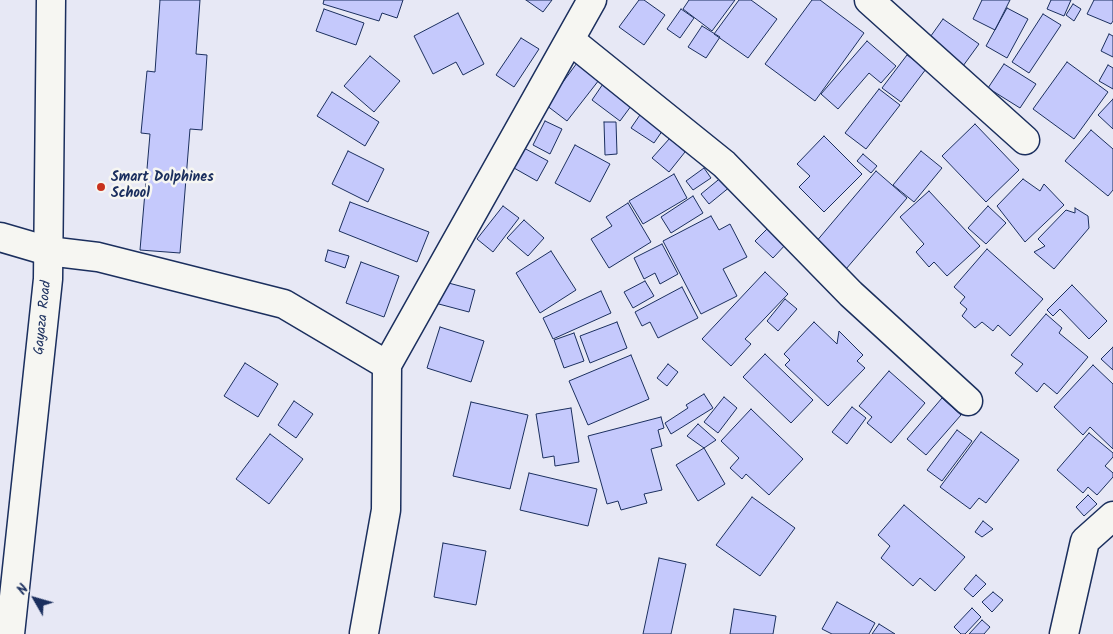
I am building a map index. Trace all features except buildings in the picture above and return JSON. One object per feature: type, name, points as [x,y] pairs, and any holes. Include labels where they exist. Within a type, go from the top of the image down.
[{"type":"street","name":"Gayaza Road","points":[[10,634],[48,279],[51,0]]},
{"type":"street","points":[[365,634],[386,510],[388,365],[592,0]]},
{"type":"street","points":[[869,0],[1025,140]]},
{"type":"street","points":[[570,40],[724,164],[851,294],[968,401]]},
{"type":"street","points":[[0,237],[48,251],[98,257],[284,304],[388,365]]},
{"type":"street","points":[[1064,634],[1085,541],[1113,516]]},
{"type":"place","name":"Smart Dolphines School","points":[[101,187]]}]
